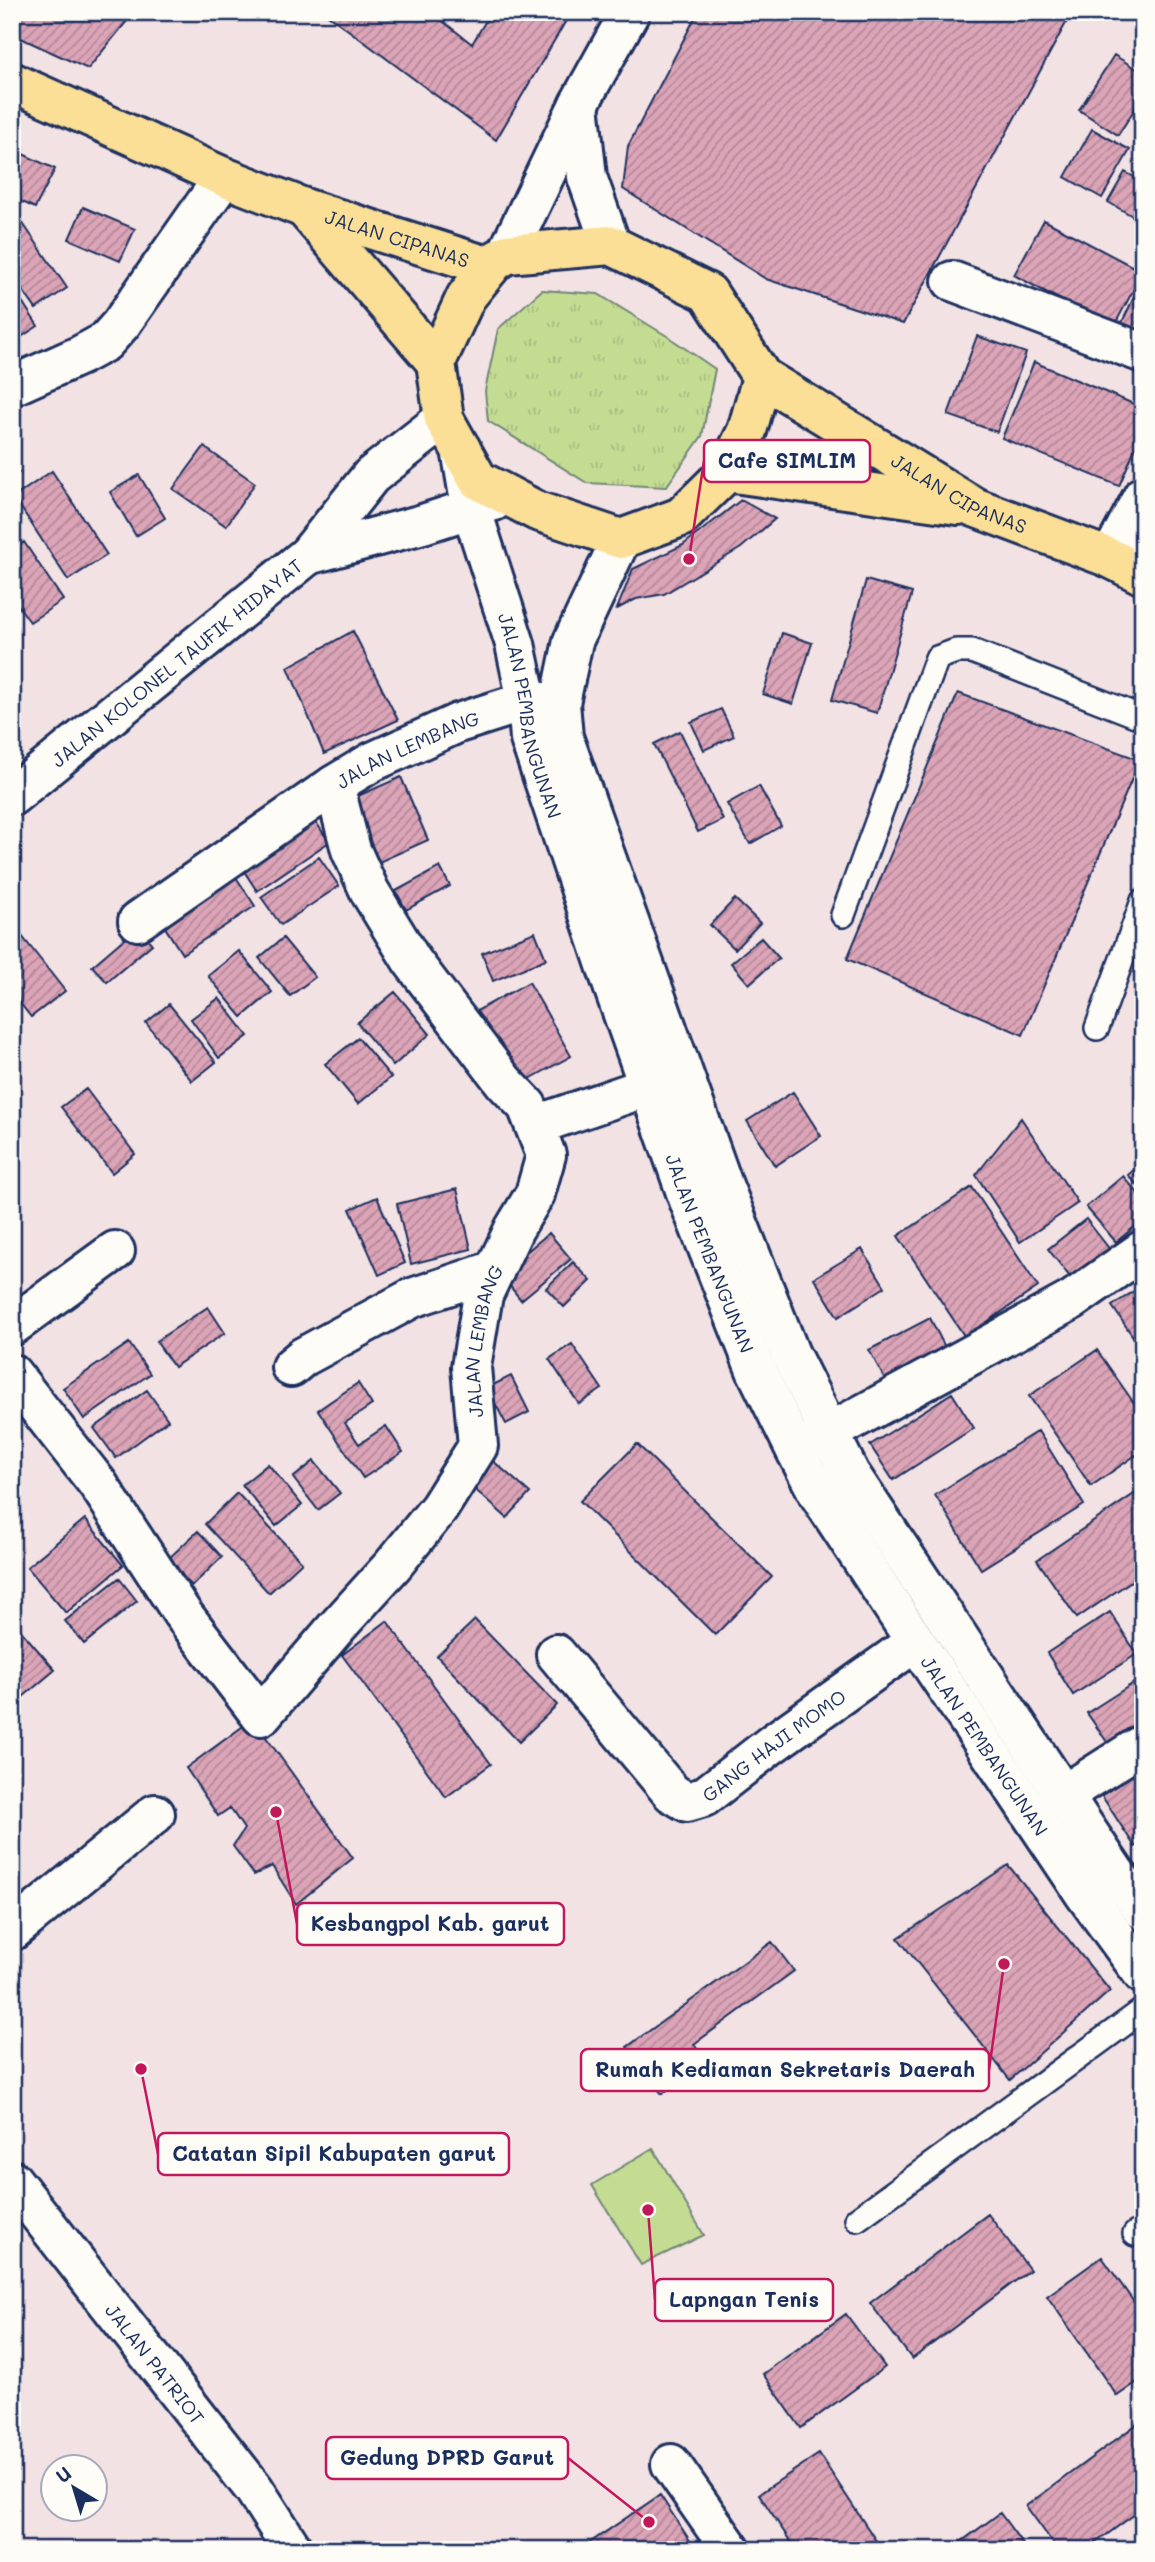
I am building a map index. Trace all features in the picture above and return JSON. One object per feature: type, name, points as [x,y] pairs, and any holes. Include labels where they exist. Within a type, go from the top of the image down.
[{"type":"main road","name":"JALAN CIPANAS","points":[[12,82],[224,177],[304,208],[499,261]]},
{"type":"main road","points":[[304,208],[436,362],[453,434],[478,480],[537,511],[621,539],[681,517],[727,472],[747,431],[762,377],[708,293],[611,244],[499,261],[467,297],[436,362]]},
{"type":"main road","name":"JALAN CIPANAS","points":[[762,377],[974,507],[1128,568]]},
{"type":"main road","points":[[727,472],[974,507]]},
{"type":"street","points":[[499,261],[579,104],[630,12]]},
{"type":"street","points":[[579,104],[587,177],[611,244]]},
{"type":"street","points":[[12,386],[105,342],[121,324],[224,177]]},
{"type":"street","points":[[953,281],[1143,353]]},
{"type":"street","points":[[308,555],[371,476],[453,434]]},
{"type":"street","name":"JALAN PEMBANGUNAN","points":[[453,434],[471,508],[515,644],[563,737],[723,1185],[790,1354],[850,1474],[1063,1795],[1073,1843],[1143,1974]]},
{"type":"street","points":[[308,555],[423,524],[508,496]]},
{"type":"street","points":[[1128,568],[1143,496]]},
{"type":"street","name":"JALAN PEMBANGUNAN","points":[[621,539],[543,702],[530,739],[688,1198],[756,1370],[818,1493],[915,1642],[1073,1843],[1143,1910]]},
{"type":"street","name":"JALAN KOLONEL TAUFIK HIDAYAT","points":[[12,796],[308,555]]},
{"type":"street","points":[[515,644],[573,640]]},
{"type":"street","name":"JALAN LEMBANG","points":[[12,1374],[98,1484],[182,1613],[261,1716],[401,1556],[439,1508],[478,1446],[471,1367],[483,1295],[514,1229],[535,1194],[546,1155],[527,1106],[504,1082],[412,961],[370,892],[351,850],[334,785],[372,762],[457,723],[543,702]]},
{"type":"street","points":[[138,921],[334,785]]},
{"type":"street","points":[[536,1125],[684,1075]]},
{"type":"street","points":[[796,1451],[1072,1300],[1143,1250]]},
{"type":"street","points":[[12,1326],[115,1251]]},
{"type":"street","points":[[291,1367],[303,1357],[412,1298],[495,1270]]},
{"type":"street","name":"GANG HAJI MOMO","points":[[556,1654],[672,1793],[687,1802],[704,1797],[915,1642]]},
{"type":"street","points":[[1063,1795],[1143,1744]]},
{"type":"street","points":[[12,1931],[155,1814]]},
{"type":"street","name":"JALAN PATRIOT","points":[[12,2180],[254,2489],[293,2550]]},
{"type":"street","points":[[671,2463],[732,2550]]},
{"type":"lane","points":[[843,915],[937,658],[956,651],[972,651],[1143,718]]},
{"type":"lane","points":[[1097,1028],[1143,901]]},
{"type":"lane","points":[[857,2219],[1143,2010]]},
{"type":"green space","points":[[542,290],[598,294],[715,369],[702,436],[666,487],[587,483],[488,421],[485,391],[498,329]]},
{"type":"green space","points":[[653,2148],[704,2235],[641,2265],[592,2185]]},
{"type":"building","points":[[12,12],[98,12],[127,21],[88,69],[12,34]]},
{"type":"building","points":[[324,12],[431,12],[472,44],[491,12],[571,12],[496,140]]},
{"type":"building","points":[[698,12],[1072,12],[903,324],[766,279],[623,189],[628,146]]},
{"type":"building","points":[[1114,55],[1143,73],[1143,96],[1118,135],[1079,110]]},
{"type":"building","points":[[1092,129],[1130,150],[1102,198],[1065,177]]},
{"type":"building","points":[[12,149],[55,169],[35,208],[12,197]]},
{"type":"building","points":[[1125,172],[1143,182],[1143,222],[1108,202]]},
{"type":"building","points":[[83,207],[135,229],[120,261],[69,239]]},
{"type":"building","points":[[1044,220],[1143,272],[1113,328],[1014,275]]},
{"type":"building","points":[[22,222],[67,288],[36,309],[12,275],[12,228]]},
{"type":"building","points":[[1143,278],[1143,348],[1116,335]]},
{"type":"building","points":[[12,286],[38,326],[12,343]]},
{"type":"building","points":[[977,336],[1026,353],[997,432],[948,415]]},
{"type":"building","points":[[1034,362],[1143,408],[1143,430],[1119,486],[1002,438]]},
{"type":"building","points":[[204,447],[255,483],[226,526],[173,489]]},
{"type":"building","points":[[12,462],[19,473],[12,477]]},
{"type":"building","points":[[52,471],[107,555],[68,580],[14,497]]},
{"type":"building","points":[[139,475],[165,518],[136,536],[110,492]]},
{"type":"building","points":[[741,500],[775,519],[741,548],[664,594],[636,599],[617,609],[633,569],[683,545]]},
{"type":"building","points":[[24,542],[63,600],[30,622],[12,597],[12,550]]},
{"type":"building","points":[[866,580],[912,593],[877,713],[832,700]]},
{"type":"building","points":[[353,631],[398,720],[324,754],[288,667]]},
{"type":"building","points":[[782,633],[812,643],[793,704],[763,694]]},
{"type":"building","points":[[958,693],[1140,760],[1023,1035],[847,959]]},
{"type":"building","points":[[721,709],[734,736],[704,750],[691,722]]},
{"type":"building","points":[[680,731],[723,820],[698,832],[654,744]]},
{"type":"building","points":[[401,777],[428,840],[379,862],[351,799]]},
{"type":"building","points":[[759,786],[781,826],[750,844],[727,804]]},
{"type":"building","points":[[314,819],[329,842],[257,891],[242,868]]},
{"type":"building","points":[[319,857],[339,886],[281,925],[261,897]]},
{"type":"building","points":[[228,865],[255,906],[182,954],[156,913]]},
{"type":"building","points":[[440,867],[450,886],[406,910],[396,891]]},
{"type":"building","points":[[735,899],[760,923],[735,949],[710,925]]},
{"type":"building","points":[[138,927],[152,944],[107,982],[92,966]]},
{"type":"building","points":[[18,931],[65,991],[31,1017],[12,993],[12,935]]},
{"type":"building","points":[[535,932],[546,959],[493,981],[482,953]]},
{"type":"building","points":[[283,938],[315,977],[290,996],[259,958]]},
{"type":"building","points":[[761,938],[779,958],[749,984],[731,963]]},
{"type":"building","points":[[239,951],[272,992],[242,1017],[208,976]]},
{"type":"building","points":[[529,982],[571,1056],[517,1086],[475,1012]]},
{"type":"building","points":[[395,992],[430,1034],[393,1066],[357,1023]]},
{"type":"building","points":[[219,998],[248,1036],[219,1058],[191,1019]]},
{"type":"building","points":[[169,1004],[216,1062],[192,1081],[146,1023]]},
{"type":"building","points":[[358,1038],[391,1077],[358,1104],[325,1064]]},
{"type":"building","points":[[86,1089],[135,1154],[112,1173],[61,1107]]},
{"type":"building","points":[[793,1092],[821,1136],[775,1166],[747,1121]]},
{"type":"building","points":[[1021,1118],[1078,1203],[1020,1242],[976,1175]]},
{"type":"building","points":[[1143,1162],[1143,1191],[1128,1175]]},
{"type":"building","points":[[1123,1176],[1143,1199],[1143,1220],[1116,1242],[1086,1207]]},
{"type":"building","points":[[972,1187],[1038,1287],[965,1337],[898,1236]]},
{"type":"building","points":[[457,1189],[471,1249],[411,1264],[397,1204]]},
{"type":"building","points":[[377,1197],[405,1263],[379,1275],[350,1209]]},
{"type":"building","points":[[1086,1219],[1115,1256],[1077,1286],[1048,1249]]},
{"type":"building","points":[[549,1233],[571,1259],[521,1300],[500,1274]]},
{"type":"building","points":[[862,1249],[885,1287],[838,1317],[814,1278]]},
{"type":"building","points":[[573,1262],[591,1281],[564,1307],[546,1288]]},
{"type":"building","points":[[1143,1285],[1143,1351],[1112,1306]]},
{"type":"building","points":[[208,1307],[225,1333],[174,1367],[156,1341]]},
{"type":"building","points":[[930,1318],[949,1355],[889,1387],[869,1350]]},
{"type":"building","points":[[129,1343],[150,1374],[84,1419],[63,1388]]},
{"type":"building","points":[[572,1344],[602,1389],[579,1404],[549,1359]]},
{"type":"building","points":[[1097,1350],[1143,1416],[1143,1464],[1136,1455],[1091,1486],[1029,1396]]},
{"type":"building","points":[[511,1376],[529,1412],[506,1424],[487,1388]]},
{"type":"building","points":[[358,1383],[372,1405],[345,1423],[359,1444],[386,1426],[403,1452],[363,1478],[318,1410]]},
{"type":"building","points":[[147,1390],[168,1420],[116,1458],[94,1428]]},
{"type":"building","points":[[952,1393],[974,1428],[893,1480],[870,1445]]},
{"type":"building","points":[[1038,1431],[1084,1505],[981,1569],[935,1495]]},
{"type":"building","points":[[637,1444],[772,1577],[715,1635],[580,1501]]},
{"type":"building","points":[[492,1460],[530,1493],[507,1518],[470,1485]]},
{"type":"building","points":[[314,1461],[340,1493],[318,1510],[293,1478]]},
{"type":"building","points":[[268,1464],[302,1505],[276,1526],[242,1485]]},
{"type":"building","points":[[1143,1488],[1143,1573],[1077,1618],[1037,1560]]},
{"type":"building","points":[[237,1493],[302,1562],[269,1593],[205,1524]]},
{"type":"building","points":[[85,1519],[123,1565],[66,1613],[27,1567]]},
{"type":"building","points":[[198,1531],[222,1557],[192,1586],[167,1560]]},
{"type":"building","points":[[119,1578],[137,1601],[84,1644],[65,1621]]},
{"type":"building","points":[[1110,1612],[1137,1654],[1073,1695],[1047,1653]]},
{"type":"building","points":[[475,1620],[557,1705],[519,1742],[437,1656]]},
{"type":"building","points":[[387,1621],[491,1764],[446,1797],[342,1655]]},
{"type":"building","points":[[16,1625],[55,1670],[12,1706],[12,1628]]},
{"type":"building","points":[[1143,1677],[1143,1742],[1118,1758],[1087,1713]]},
{"type":"building","points":[[253,1719],[353,1858],[296,1904],[272,1866],[254,1875],[233,1846],[244,1829],[230,1808],[218,1816],[186,1768]]},
{"type":"building","points":[[1143,1760],[1143,1842],[1135,1847],[1098,1790]]},
{"type":"building","points":[[1008,1865],[1110,1991],[1010,2080],[898,1938]]},
{"type":"building","points":[[772,1942],[794,1971],[694,2044],[707,2062],[662,2094],[627,2047]]},
{"type":"building","points":[[988,2214],[1030,2270],[912,2359],[870,2303]]},
{"type":"building","points":[[1102,2257],[1143,2315],[1143,2378],[1117,2396],[1047,2296]]},
{"type":"building","points":[[846,2314],[885,2367],[801,2428],[763,2374]]},
{"type":"building","points":[[1140,2422],[1143,2426],[1143,2508],[1086,2550],[1058,2550],[1026,2506]]},
{"type":"building","points":[[819,2454],[882,2550],[796,2550],[759,2494]]},
{"type":"building","points":[[660,2495],[696,2550],[579,2550]]},
{"type":"building","points":[[1000,2513],[1027,2550],[950,2550]]},
{"type":"place","name":"Cafe SIMLIM","points":[[689,559]]},
{"type":"place","name":"Kesbangpol Kab. garut","points":[[276,1812]]},
{"type":"place","name":"Rumah Kediaman Sekretaris Daerah","points":[[1004,1964]]},
{"type":"place","name":"Catatan Sipil Kabupaten garut","points":[[141,2069]]},
{"type":"place","name":"Lapngan Tenis","points":[[648,2210]]},
{"type":"place","name":"Gedung DPRD Garut","points":[[649,2522]]}]
